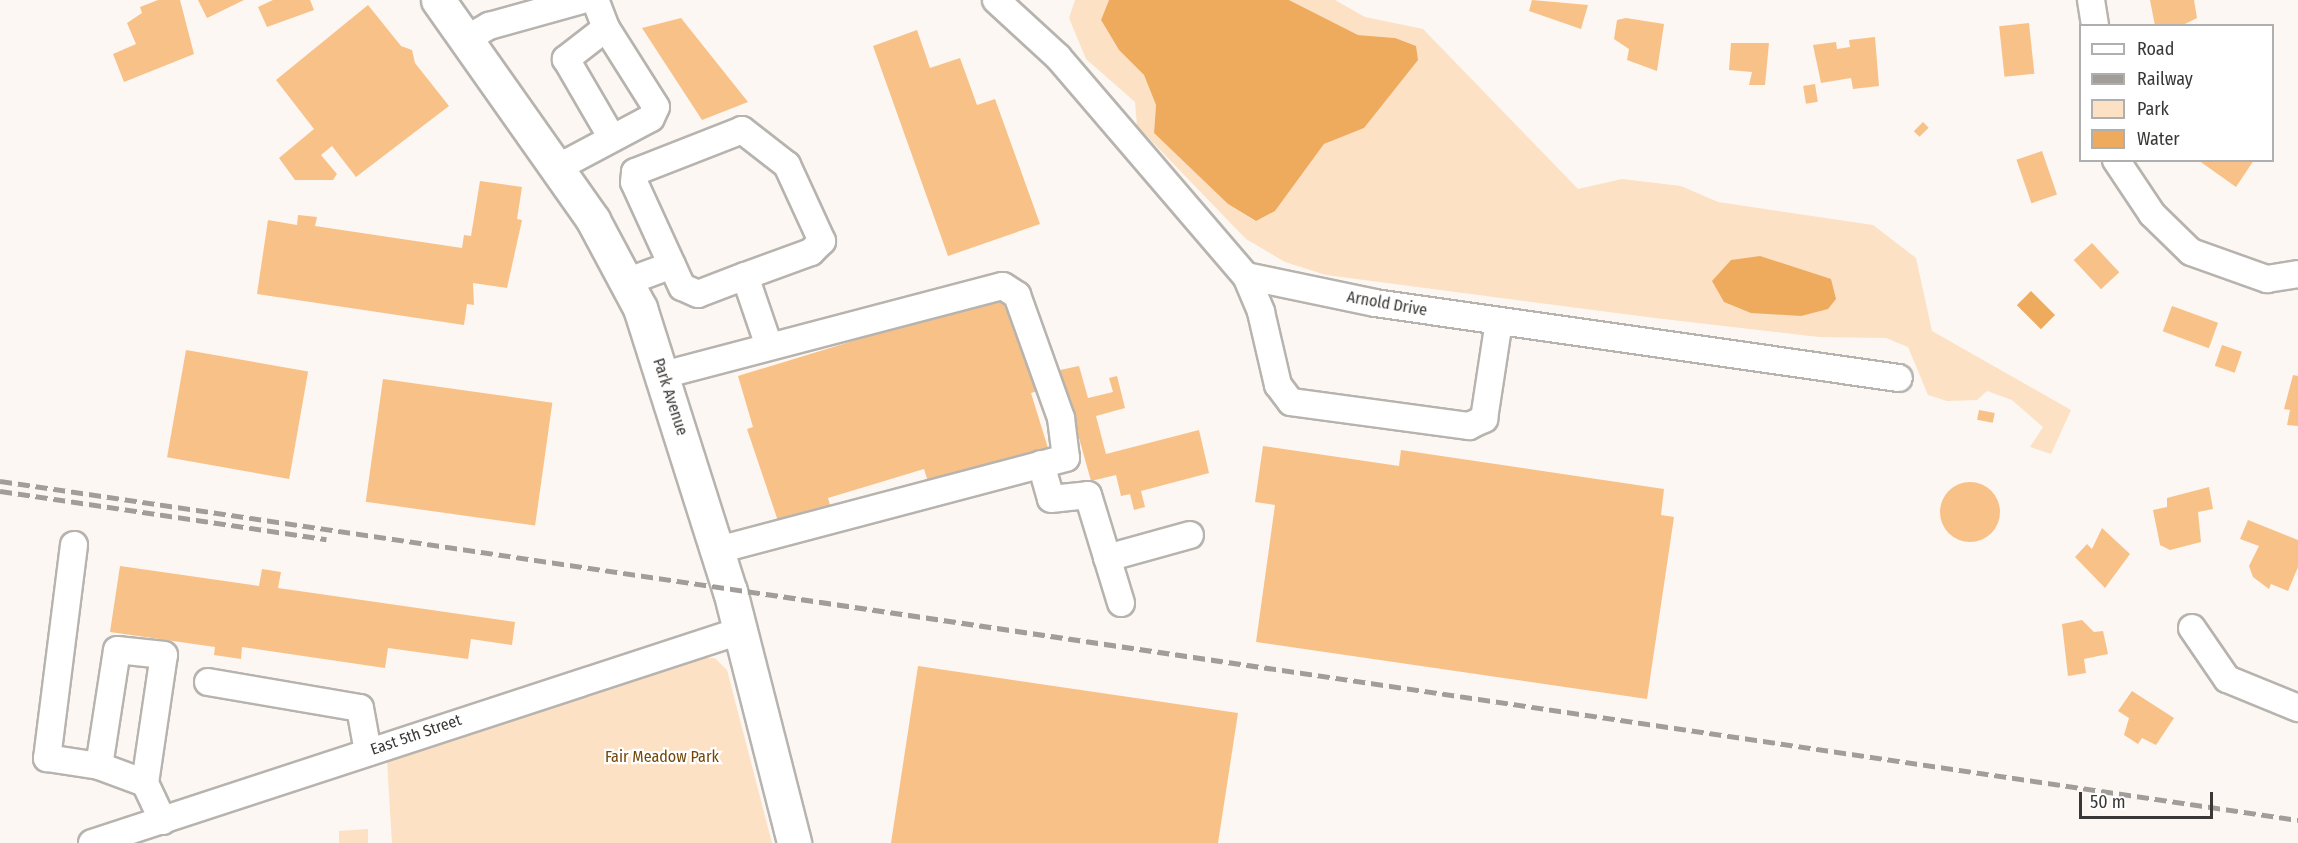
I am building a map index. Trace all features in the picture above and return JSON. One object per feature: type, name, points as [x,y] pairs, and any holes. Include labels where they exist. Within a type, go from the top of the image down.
[{"type":"main road","name":"Park Avenue","points":[[438,0],[557,168],[626,282],[663,375],[717,550],[794,843]]},
{"type":"street","points":[[467,39],[489,26],[582,0]]},
{"type":"street","points":[[557,168],[651,118],[656,107],[606,28],[595,0]]},
{"type":"street","points":[[996,0],[1058,57],[1246,276],[1261,312],[1278,385],[1291,402],[1469,426],[1484,419],[1499,321]]},
{"type":"street","points":[[2091,0],[2094,24]]},
{"type":"street","points":[[606,28],[566,59],[612,138]]},
{"type":"street","points":[[742,130],[787,165],[822,241],[811,252],[745,276],[690,292],[672,265],[634,182],[635,172],[742,130]]},
{"type":"street","points":[[2117,162],[2152,214],[2191,252],[2267,279],[2298,274]]},
{"type":"street","points":[[626,282],[672,265]]},
{"type":"street","points":[[745,276],[769,346]]},
{"type":"street","name":"Arnold Drive","points":[[1246,276],[1499,321],[1899,378]]},
{"type":"street","points":[[663,375],[769,346],[1011,288],[1069,450],[1066,458],[717,550]]},
{"type":"street","points":[[1041,464],[1051,499],[1088,495],[1121,603]]},
{"type":"street","points":[[1107,558],[1190,535]]},
{"type":"street","points":[[74,545],[47,758],[99,766],[145,783]]},
{"type":"street","points":[[2192,628],[2226,679],[2298,708]]},
{"type":"street","name":"East 5th Street","points":[[103,841],[740,631]]},
{"type":"street","points":[[99,766],[117,650],[164,655],[145,783],[163,821]]},
{"type":"street","points":[[208,682],[360,708],[368,752]]},
{"type":"green space","points":[[1075,0],[1109,0],[1101,20],[1119,50],[1144,75],[1156,105],[1154,133],[1228,204],[1255,221],[1275,211],[1324,144],[1364,128],[1383,103],[1395,38],[1358,35],[1289,0],[1335,0],[1365,17],[1423,29],[1578,189],[1622,179],[1681,186],[1718,202],[1873,225],[1916,258],[1932,331],[2071,410],[2051,454],[2030,447],[2043,427],[2012,400],[1987,391],[1977,400],[1947,401],[1928,395],[1908,347],[1886,338],[1819,337],[1655,318],[1326,275],[1285,262],[1246,239],[1137,126],[1135,102],[1086,59],[1069,18]]},
{"type":"green space","name":"Fair Meadow Park","points":[[695,658],[715,658],[727,670],[772,843],[392,843],[387,760],[469,729]]},
{"type":"green space","points":[[368,829],[368,843],[339,843],[339,831]]},
{"type":"water","points":[[1109,0],[1289,0],[1358,35],[1395,38],[1416,46],[1418,60],[1364,128],[1324,144],[1275,211],[1256,221],[1228,204],[1154,133],[1156,105],[1144,75],[1119,50],[1101,20]]},
{"type":"water","points":[[1760,256],[1831,279],[1836,299],[1828,309],[1801,316],[1751,313],[1724,302],[1712,281],[1731,260]]},
{"type":"water","points":[[2031,291],[2055,315],[2041,329],[2017,305]]},
{"type":"building","points":[[158,0],[180,0],[194,54],[124,82],[113,54],[136,44],[127,23],[142,13],[140,7]]},
{"type":"building","points":[[198,0],[244,0],[207,18]]},
{"type":"building","points":[[273,0],[310,0],[314,10],[267,27],[258,7]]},
{"type":"building","points":[[1532,0],[1588,5],[1581,29],[1529,11]]},
{"type":"building","points":[[2150,0],[2194,0],[2197,18],[2185,24],[2155,24]]},
{"type":"building","points":[[368,5],[401,46],[412,50],[415,63],[449,106],[356,177],[332,146],[321,155],[337,174],[333,180],[295,180],[279,158],[314,129],[276,80]]},
{"type":"building","points":[[681,18],[748,102],[702,120],[642,28]]},
{"type":"building","points":[[1626,18],[1664,24],[1657,71],[1627,60],[1629,49],[1614,39],[1617,20]]},
{"type":"building","points":[[2029,23],[2034,74],[2004,77],[1999,26]]},
{"type":"building","points":[[917,30],[930,68],[960,58],[977,105],[995,99],[1040,224],[948,256],[873,46]]},
{"type":"building","points":[[1875,37],[1879,86],[1853,89],[1851,78],[1821,83],[1813,45],[1836,42],[1837,49],[1850,47],[1849,40]]},
{"type":"building","points":[[1731,43],[1769,43],[1765,85],[1749,85],[1752,72],[1729,70]]},
{"type":"building","points":[[1815,84],[1818,102],[1806,104],[1803,86]]},
{"type":"building","points":[[1923,122],[1929,128],[1919,137],[1914,131]]},
{"type":"building","points":[[2042,151],[2057,194],[2031,203],[2016,160]]},
{"type":"building","points":[[2201,162],[2253,162],[2236,187]]},
{"type":"building","points":[[480,181],[522,187],[517,219],[522,220],[507,288],[473,283],[474,305],[467,304],[464,325],[257,294],[268,220],[297,225],[298,215],[317,217],[315,226],[462,248],[464,235],[471,236]]},
{"type":"building","points":[[2092,243],[2119,272],[2101,289],[2074,260]]},
{"type":"building","points":[[1000,296],[1041,390],[1031,393],[1048,448],[929,485],[924,469],[828,498],[830,505],[778,521],[747,429],[753,427],[738,376]]},
{"type":"building","points":[[2172,306],[2218,323],[2209,348],[2163,331]]},
{"type":"building","points":[[2222,345],[2242,352],[2235,373],[2215,366]]},
{"type":"building","points":[[186,350],[308,372],[289,479],[167,457]]},
{"type":"building","points":[[1079,366],[1088,398],[1113,392],[1109,378],[1117,376],[1125,408],[1096,416],[1106,454],[1199,430],[1209,473],[1141,491],[1145,507],[1134,510],[1130,494],[1121,496],[1116,475],[1091,481],[1060,370]]},
{"type":"building","points":[[2293,375],[2298,376],[2298,426],[2287,425],[2290,410],[2284,409]]},
{"type":"building","points":[[383,379],[552,403],[535,526],[366,502]]},
{"type":"building","points":[[1979,410],[1995,413],[1993,423],[1977,420]]},
{"type":"building","points":[[1263,446],[1399,466],[1401,450],[1664,489],[1661,515],[1674,517],[1647,699],[1256,642],[1275,505],[1255,502]]},
{"type":"building","points":[[1964,482],[1976,482],[1992,490],[1998,500],[2000,512],[1998,524],[1992,534],[1976,542],[1964,542],[1948,534],[1940,518],[1940,506],[1948,490]]},
{"type":"building","points":[[2209,487],[2213,509],[2198,512],[2201,542],[2170,550],[2160,545],[2153,510],[2167,507],[2167,498]]},
{"type":"building","points":[[2248,520],[2298,540],[2298,567],[2288,591],[2271,584],[2269,589],[2253,577],[2249,566],[2259,546],[2240,539]]},
{"type":"building","points":[[2102,528],[2130,554],[2105,588],[2075,557],[2087,544],[2092,549]]},
{"type":"building","points":[[120,566],[259,586],[262,569],[281,572],[278,588],[515,622],[512,645],[471,639],[468,659],[388,648],[385,668],[242,647],[241,659],[214,655],[215,647],[110,632]]},
{"type":"building","points":[[2082,620],[2094,632],[2103,631],[2108,654],[2084,659],[2086,673],[2068,676],[2062,624]]},
{"type":"building","points":[[918,666],[1238,713],[1218,843],[891,843]]},
{"type":"building","points":[[2132,691],[2174,718],[2156,745],[2142,738],[2138,744],[2124,735],[2129,718],[2118,711]]},
{"type":"railway","points":[[0,481],[2298,820]]},
{"type":"railway","points":[[0,491],[326,539]]}]
